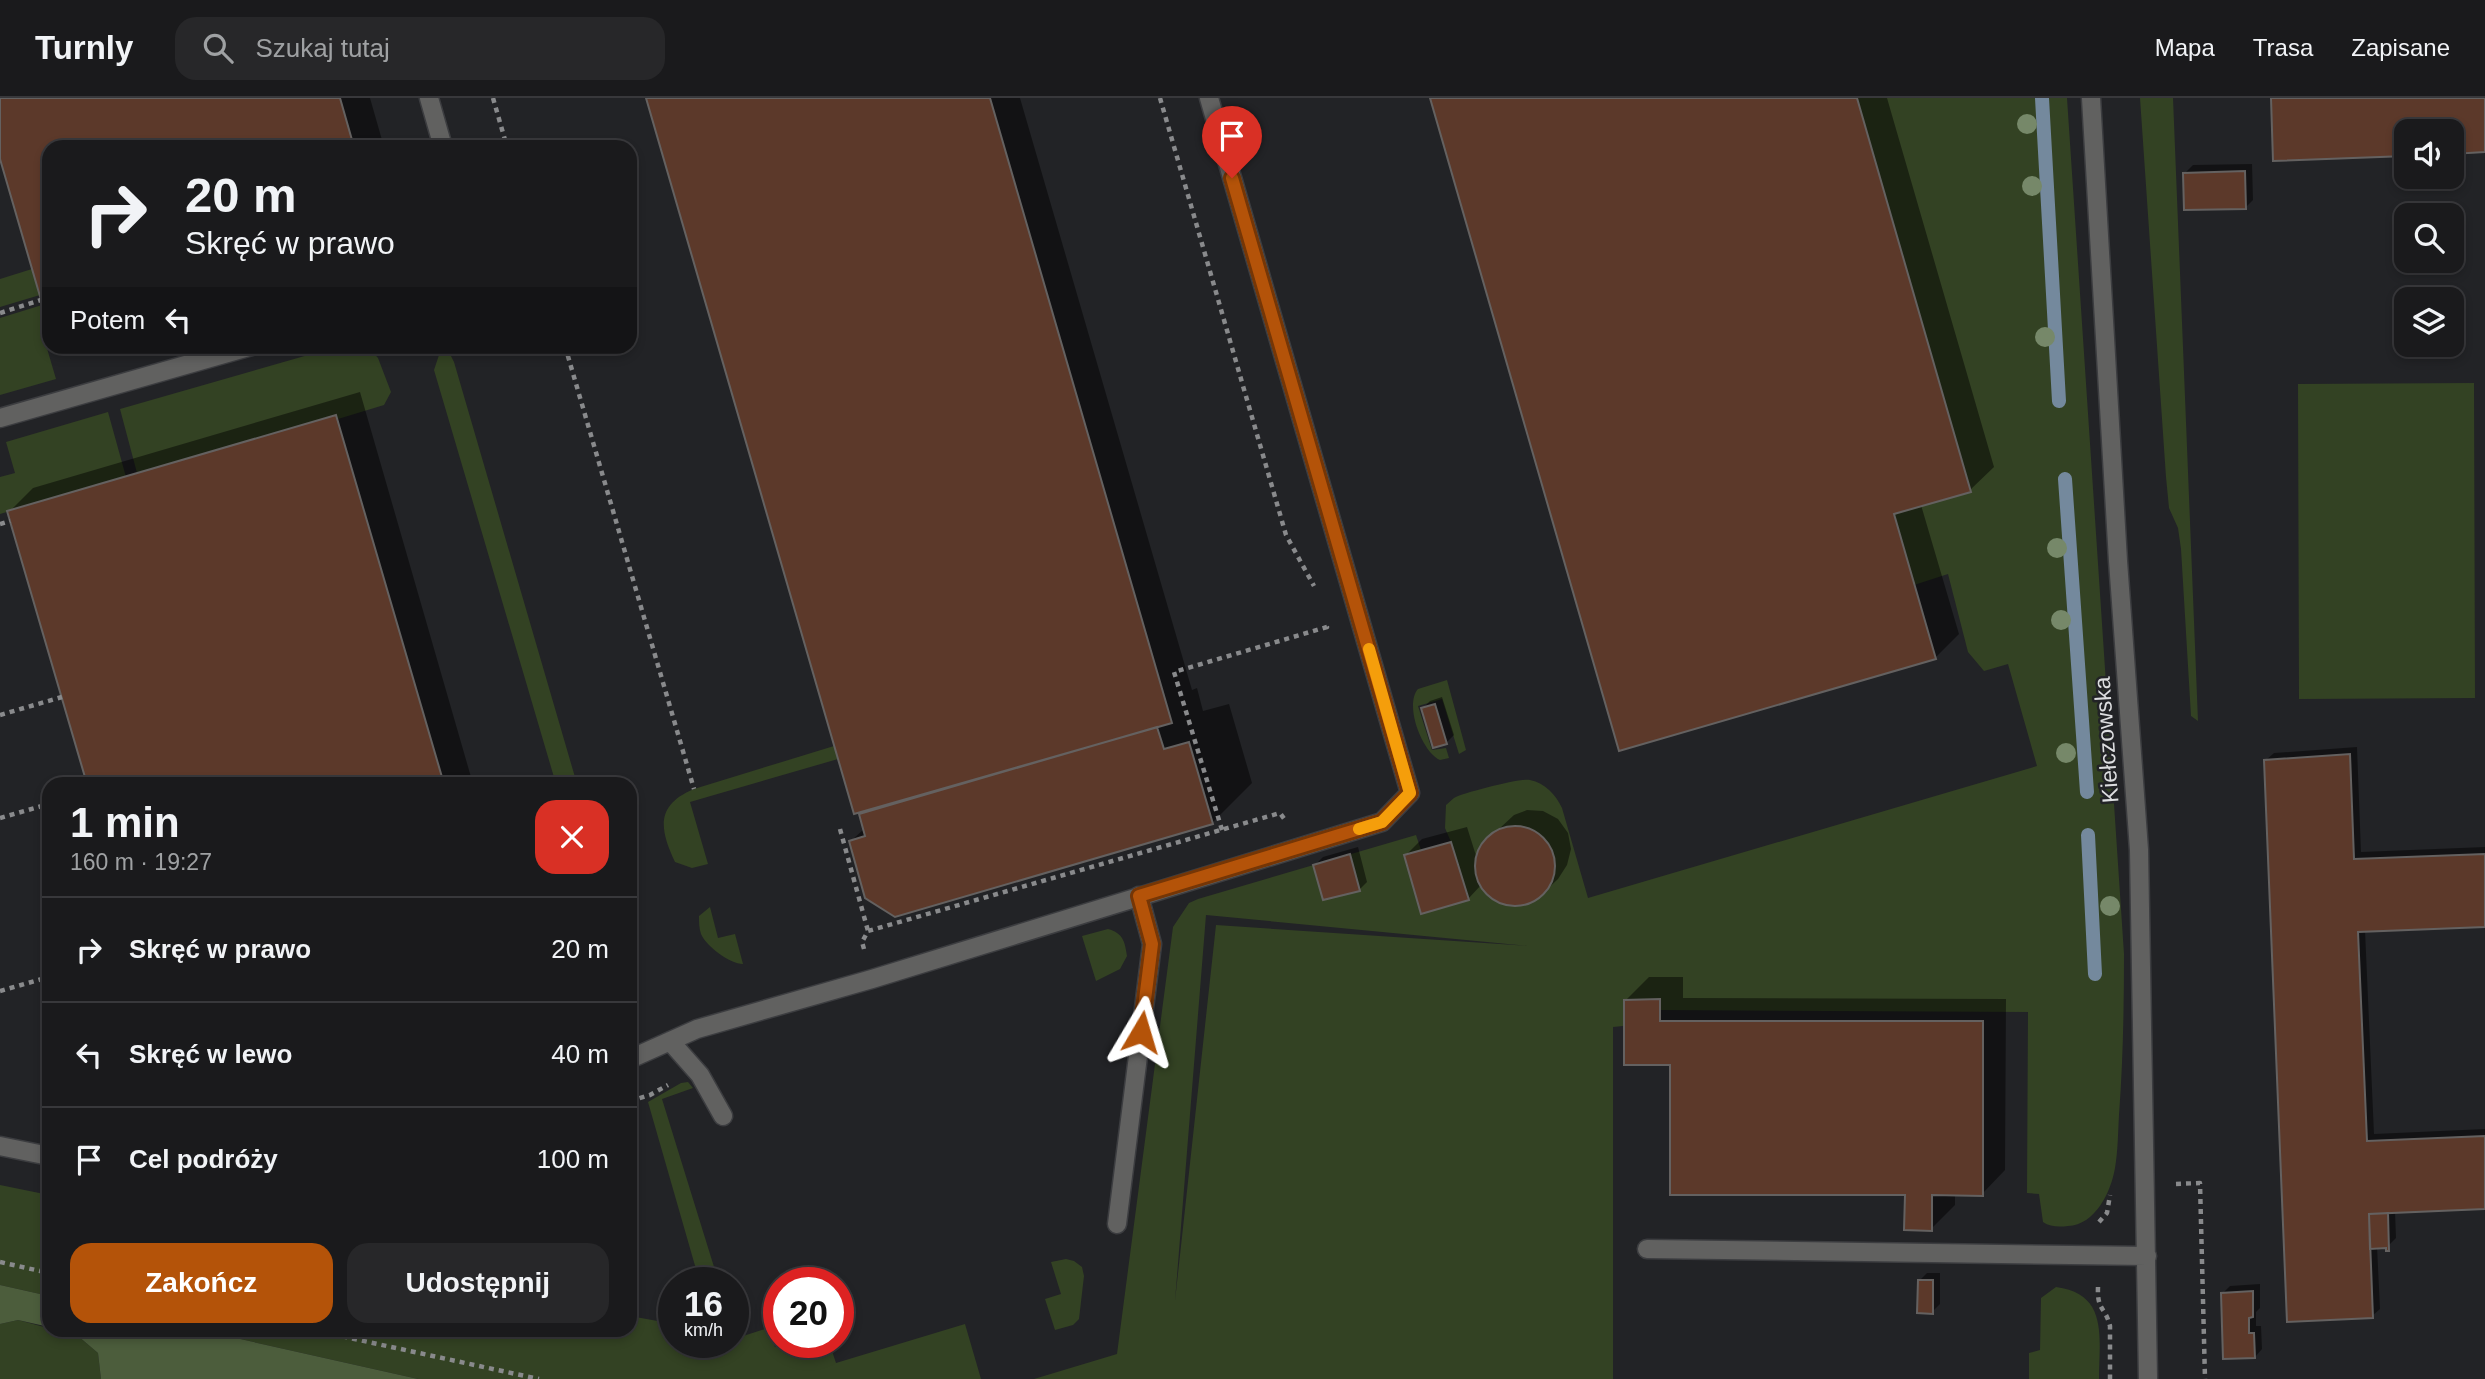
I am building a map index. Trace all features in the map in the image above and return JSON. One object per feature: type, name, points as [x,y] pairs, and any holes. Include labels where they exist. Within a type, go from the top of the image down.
[{"type":"street","points":[[429,98],[441,140]]},
{"type":"street","points":[[637,1056],[697,1029],[872,979],[1382,822],[1410,793],[1209,98]]},
{"type":"street","name":"Kiełczowska","points":[[2091,98],[2139,850],[2148,1379]]},
{"type":"street","points":[[0,418],[224,354]]},
{"type":"street","points":[[1117,1224],[1152,944],[1139,896]]},
{"type":"street","points":[[670,1041],[700,1075],[723,1115]]},
{"type":"street","points":[[0,1146],[42,1155]]},
{"type":"street","points":[[1647,1249],[2147,1256]]},
{"type":"path","points":[[493,98],[505,140]]},
{"type":"path","points":[[1160,98],[1286,535],[1316,589]]},
{"type":"path","points":[[0,313],[41,300]]},
{"type":"path","points":[[567,354],[694,789]]},
{"type":"path","points":[[0,524],[10,521]]},
{"type":"path","points":[[1222,830],[1174,671],[1327,627],[1323,614]]},
{"type":"path","points":[[0,715],[62,697]]},
{"type":"path","points":[[0,818],[42,806]]},
{"type":"path","points":[[841,829],[868,931]]},
{"type":"path","points":[[0,991],[42,979]]},
{"type":"path","points":[[637,1099],[650,1095]]},
{"type":"path","points":[[2173,1184],[2200,1183],[2205,1379]]},
{"type":"path","points":[[0,1262],[42,1271]]},
{"type":"path","points":[[345,1337],[539,1379]]},
{"type":"green space","points":[[1857,98],[2067,98],[2124,954],[2116,1162],[2110,1187],[2094,1214],[2078,1224],[2049,1225],[2043,1222],[2039,1194],[2027,1193],[2028,1012],[1660,1010],[1659,999],[1624,1000],[1623,1026],[1613,1027],[1613,1379],[1034,1379],[1117,1354],[1173,927],[1189,903],[1416,835],[1421,850],[1451,842],[1445,828],[1446,805],[1459,796],[1515,781],[1530,780],[1540,784],[1560,803],[1588,898],[2037,766],[2008,664],[1984,671],[1968,652],[1948,574],[1914,585],[1894,514],[1970,492]],"holes":[[[1206,915],[1528,946],[1216,925],[1175,1301]]]},
{"type":"green space","points":[[2140,98],[2173,98],[2198,721],[2191,716],[2181,549],[2178,528],[2169,508],[2166,477]]},
{"type":"green space","points":[[32,269],[40,295],[0,307],[0,279]]},
{"type":"green space","points":[[42,305],[42,354],[49,354],[56,379],[0,395],[0,318]]},
{"type":"green space","points":[[312,354],[374,354],[391,392],[384,405],[338,419],[336,415],[137,473],[120,409]]},
{"type":"green space","points":[[439,354],[450,354],[575,777],[554,777],[434,370]]},
{"type":"green space","points":[[2474,383],[2475,698],[2299,699],[2298,384]]},
{"type":"green space","points":[[108,412],[126,477],[0,514],[0,477],[15,473],[6,442]]},
{"type":"green space","points":[[1447,680],[1466,750],[1459,754],[1442,699],[1418,706],[1432,750],[1446,748],[1449,758],[1440,760],[1421,738],[1413,706],[1418,689]]},
{"type":"green space","points":[[834,746],[838,759],[690,802],[708,864],[692,868],[675,862],[666,838],[664,819],[673,802],[682,795]]},
{"type":"green space","points":[[710,907],[718,938],[735,934],[743,964],[725,958],[713,949],[701,934],[699,916]]},
{"type":"green space","points":[[1108,929],[1122,939],[1127,956],[1120,969],[1096,981],[1082,936]]},
{"type":"green space","points":[[688,1082],[693,1088],[662,1099],[714,1267],[695,1267],[648,1102],[681,1083]]},
{"type":"green space","points":[[0,1185],[42,1194],[42,1294],[0,1285]]},
{"type":"green space","points":[[1066,1259],[1082,1267],[1084,1276],[1079,1319],[1073,1325],[1055,1330],[1045,1299],[1061,1294],[1051,1262]]},
{"type":"green space","points":[[0,1285],[42,1294],[42,1325],[18,1320],[0,1324]]},
{"type":"green space","points":[[2056,1287],[2073,1291],[2093,1308],[2099,1334],[2099,1379],[2029,1379],[2029,1353],[2040,1350],[2041,1298]]},
{"type":"green space","points":[[637,1317],[658,1321],[658,1358],[749,1358],[749,1334],[763,1330],[763,1358],[834,1358],[836,1363],[965,1324],[981,1379],[418,1379],[231,1337],[637,1337]]},
{"type":"green space","points":[[18,1320],[42,1326],[42,1337],[79,1337],[98,1353],[101,1379],[0,1379],[0,1324]]},
{"type":"green space","points":[[79,1337],[231,1337],[418,1379],[101,1379],[98,1353]]},
{"type":"building","points":[[0,98],[340,98],[352,140],[42,140],[42,303],[0,159]]},
{"type":"building","points":[[646,98],[990,98],[1172,723],[854,814]]},
{"type":"building","points":[[1430,98],[1857,98],[1971,492],[1894,514],[1936,659],[1619,751]]},
{"type":"building","points":[[2271,98],[2485,98],[2485,152],[2464,153],[2464,119],[2394,119],[2394,156],[2273,161]]},
{"type":"building","points":[[2245,171],[2246,209],[2184,210],[2183,173]]},
{"type":"building","points":[[336,415],[442,777],[85,777],[7,511]]},
{"type":"building","points":[[1435,704],[1447,744],[1433,748],[1421,708]]},
{"type":"building","points":[[1157,727],[1164,749],[1189,742],[1213,824],[895,917],[865,898],[849,841],[865,836],[859,814]]},
{"type":"building","points":[[2350,754],[2354,859],[2485,854],[2485,927],[2358,932],[2367,1141],[2485,1136],[2485,1209],[2369,1214],[2373,1318],[2287,1322],[2264,760]]},
{"type":"building","points":[[1515,826],[1530,829],[1543,838],[1552,851],[1555,866],[1552,881],[1543,894],[1530,903],[1515,906],[1500,903],[1487,894],[1478,881],[1475,866],[1478,851],[1487,838],[1500,829]]},
{"type":"building","points":[[1451,842],[1469,900],[1421,914],[1404,855]]},
{"type":"building","points":[[1350,854],[1360,891],[1323,900],[1313,865]]},
{"type":"building","points":[[1660,999],[1660,1021],[1983,1021],[1983,1196],[1932,1195],[1932,1231],[1904,1230],[1905,1195],[1670,1195],[1670,1065],[1624,1065],[1624,1000]]},
{"type":"building","points":[[2388,1213],[2389,1251],[2386,1251],[2386,1248],[2370,1249],[2369,1214]]},
{"type":"building","points":[[1918,1280],[1933,1280],[1933,1314],[1917,1313]]},
{"type":"building","points":[[2253,1291],[2253,1317],[2249,1318],[2249,1333],[2254,1333],[2255,1358],[2223,1359],[2221,1293]]},
{"type":"waterway","points":[[2042,98],[2059,401]]},
{"type":"waterway","points":[[2065,479],[2087,792]]},
{"type":"waterway","points":[[2088,835],[2095,974]]},
{"type":"slow traffic","points":[[1359,829],[1382,822],[1410,793],[1369,649]]},
{"type":"route","points":[[1141,1032],[1152,944],[1139,896],[1382,822],[1410,793],[1232,178]]}]
